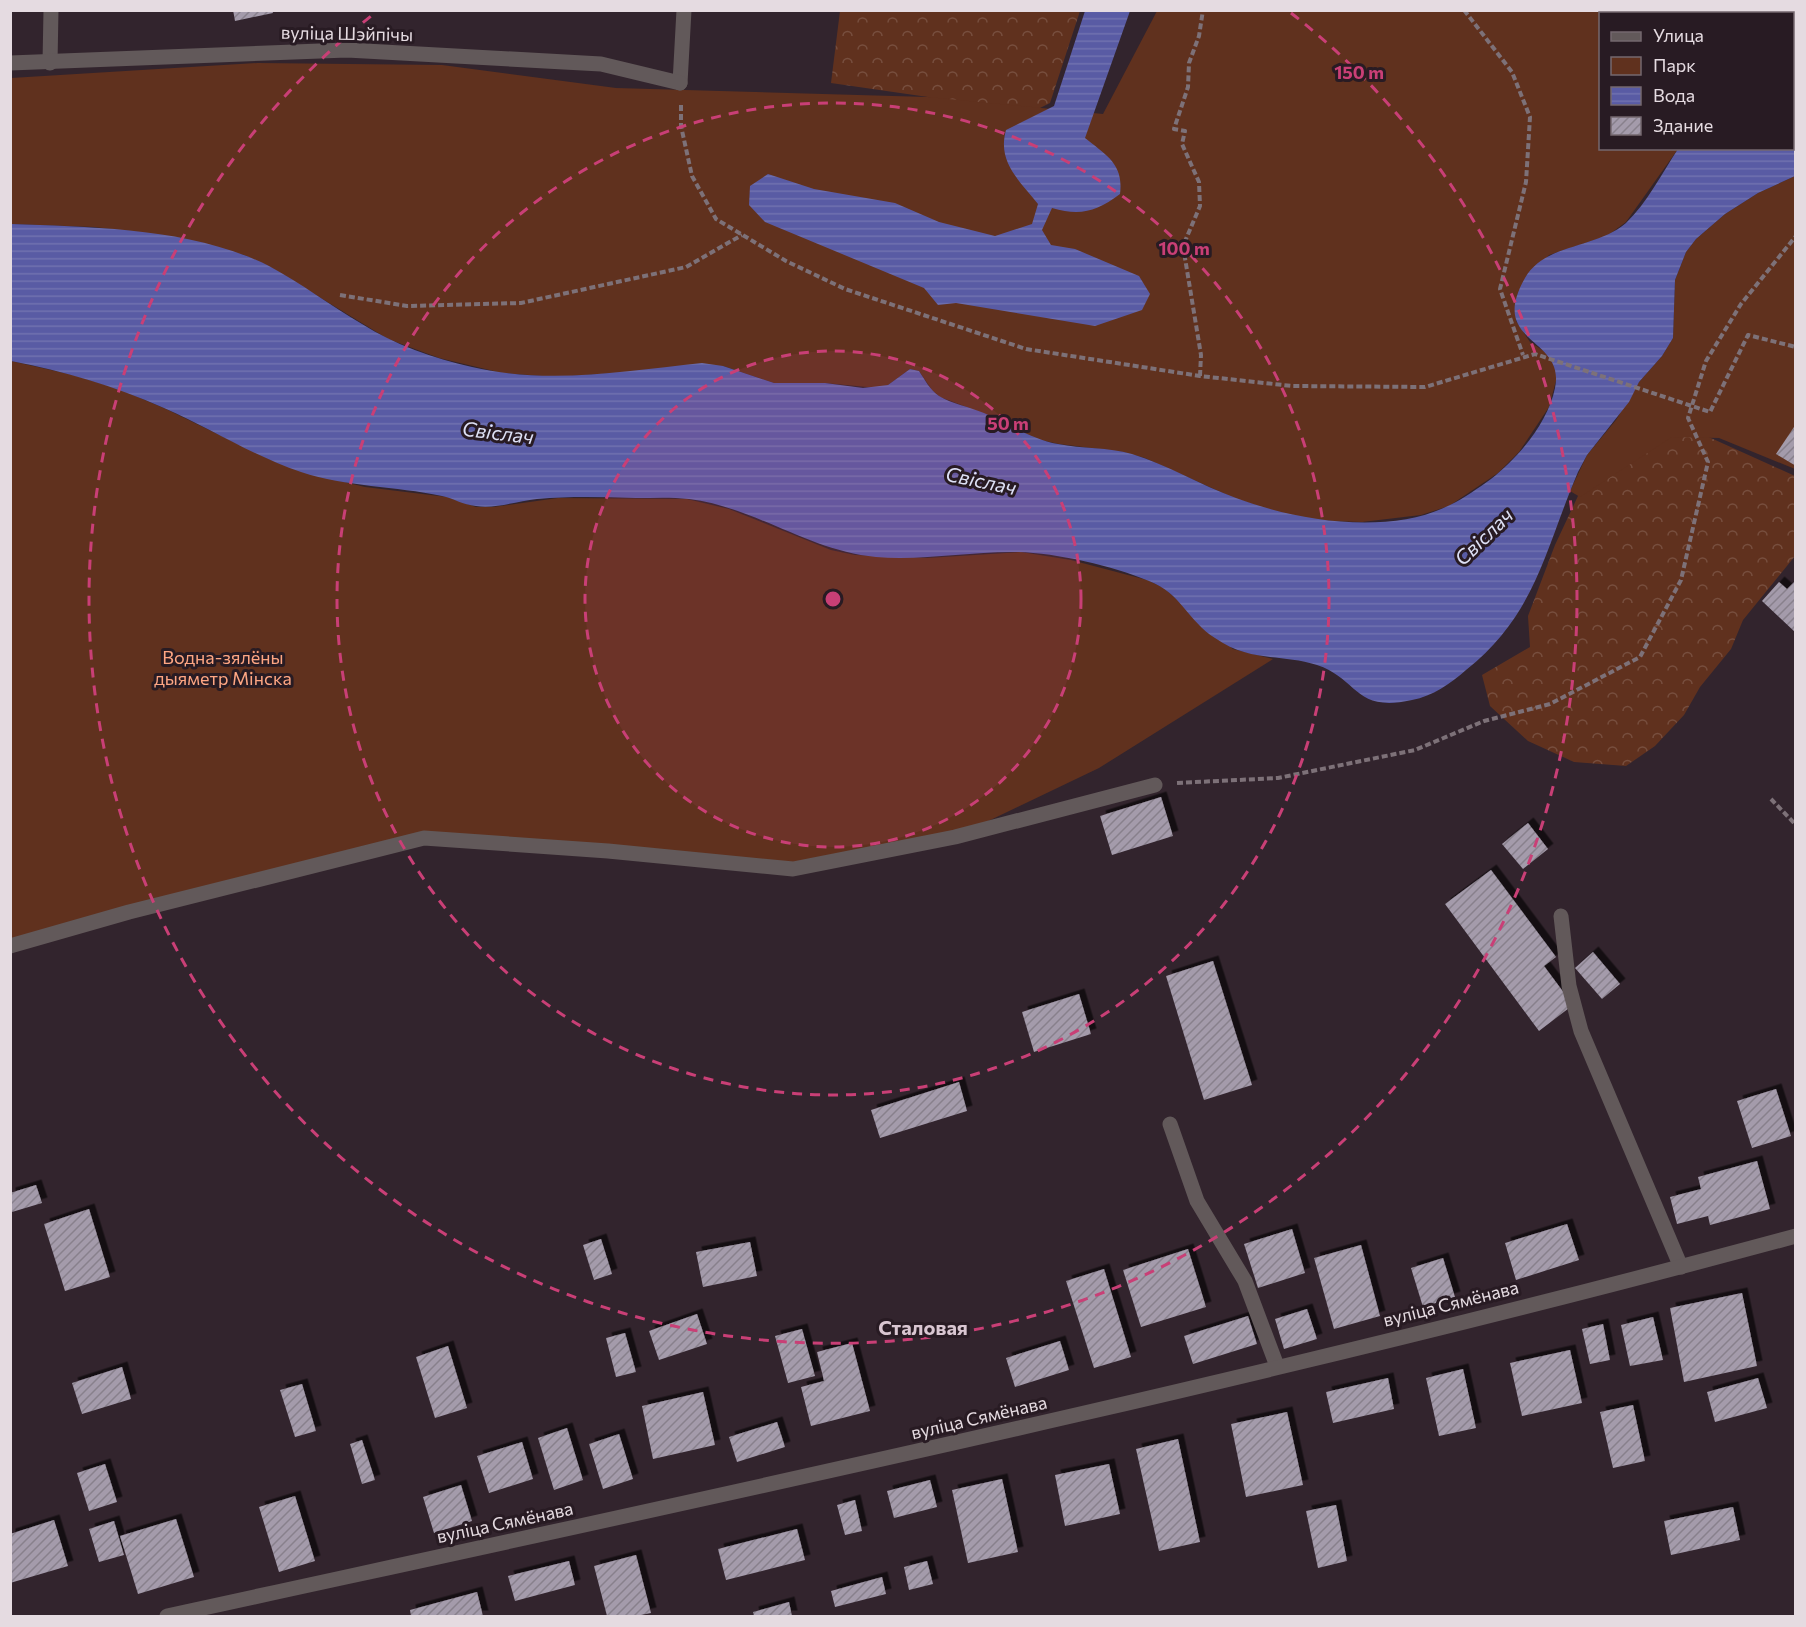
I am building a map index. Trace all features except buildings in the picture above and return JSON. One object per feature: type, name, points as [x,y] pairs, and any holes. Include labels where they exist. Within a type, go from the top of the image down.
[{"type":"street","points":[[50,63],[51,10]]},
{"type":"street","points":[[680,83],[684,10]]},
{"type":"street","name":"вуліца Шэйпічы","points":[[10,63],[347,50],[601,64],[680,83]]},
{"type":"street","points":[[10,946],[129,912],[424,838],[608,851],[793,869],[955,837],[1155,785]]},
{"type":"street","points":[[1561,916],[1569,986],[1581,1031],[1681,1267]]},
{"type":"street","points":[[1170,1124],[1197,1201],[1245,1281],[1277,1366]]},
{"type":"street","name":"вуліца Сямёнава","points":[[167,1617],[999,1434],[1681,1267],[1796,1236]]},
{"type":"path","points":[[1200,376],[1201,355],[1183,246],[1200,207],[1199,182],[1182,144],[1185,131],[1174,129],[1188,87],[1189,63],[1199,36],[1203,10]]},
{"type":"path","points":[[1464,10],[1512,72],[1530,117],[1526,182],[1500,289],[1523,355]]},
{"type":"path","points":[[680,83],[681,126],[692,176],[716,219],[786,261],[845,288],[1015,345],[1200,376],[1292,386],[1425,387],[1523,355],[1535,354],[1710,412],[1748,335],[1796,347]]},
{"type":"path","points":[[340,295],[407,306],[521,303],[686,267],[743,235]]},
{"type":"path","points":[[1155,785],[1278,778],[1415,750],[1484,721],[1550,704],[1640,657],[1680,580],[1708,462],[1688,418],[1706,361],[1741,304],[1796,236]]},
{"type":"path","points":[[1771,799],[1796,825]]},
{"type":"green space","points":[[840,11],[1080,11],[1050,103],[1004,126],[928,97],[831,83]]},
{"type":"green space","points":[[1157,11],[1771,11],[1599,12],[1599,150],[1677,150],[1626,222],[1607,236],[1549,255],[1518,293],[1516,321],[1530,342],[1550,355],[1556,366],[1557,377],[1549,407],[1519,452],[1498,473],[1449,506],[1421,515],[1362,522],[1332,521],[1301,518],[1267,509],[1234,498],[1145,458],[1123,452],[1036,439],[988,415],[940,397],[932,390],[919,371],[910,369],[888,385],[877,388],[825,383],[774,383],[723,366],[556,377],[502,373],[439,358],[388,339],[270,267],[244,255],[146,233],[94,227],[11,224],[11,78],[258,63],[442,65],[616,88],[928,97],[1103,114]]},
{"type":"green space","points":[[1795,176],[1795,469],[1719,438],[1672,437],[1580,497],[1570,491],[1587,455],[1616,420],[1639,382],[1662,356],[1673,338],[1675,280],[1686,252],[1696,239],[1725,214],[1758,193]]},
{"type":"green space","name":"Водна-зялёны дыяметр Мінска","points":[[11,361],[73,375],[119,389],[273,461],[303,472],[365,487],[447,497],[476,507],[493,507],[558,498],[687,499],[729,509],[831,550],[855,555],[927,558],[1021,552],[1071,560],[1147,580],[1164,588],[1233,649],[1273,659],[1099,768],[955,837],[793,869],[424,838],[11,946]]},
{"type":"green space","points":[[1682,425],[1795,476],[1795,556],[1743,620],[1731,649],[1700,687],[1684,715],[1655,746],[1626,766],[1574,762],[1528,741],[1490,706],[1482,675],[1530,647],[1528,616],[1555,545],[1593,464]]},
{"type":"water","points":[[1085,11],[1130,11],[1085,138],[1112,161],[1119,175],[1120,194],[1103,205],[1087,211],[1071,212],[1052,208],[1042,230],[1051,245],[1075,249],[1139,276],[1150,294],[1142,310],[1095,326],[956,303],[938,305],[924,288],[765,222],[749,205],[750,186],[768,174],[814,189],[895,203],[939,222],[995,236],[1032,224],[1038,204],[1017,178],[1007,161],[1004,141],[1006,130],[1054,106]]},
{"type":"water","name":"Свіслач","points":[[1795,11],[1795,176],[1758,193],[1725,214],[1696,239],[1686,252],[1675,280],[1673,338],[1662,356],[1639,382],[1629,402],[1587,455],[1578,472],[1547,554],[1523,603],[1508,627],[1490,649],[1466,670],[1441,689],[1412,700],[1393,703],[1379,702],[1358,693],[1331,671],[1317,665],[1253,654],[1228,646],[1198,624],[1177,600],[1160,586],[1135,575],[1085,561],[1018,552],[911,558],[876,557],[828,547],[737,511],[689,499],[562,497],[484,507],[424,493],[336,481],[283,465],[181,416],[108,386],[70,374],[11,361],[11,224],[76,226],[143,232],[208,244],[239,253],[269,266],[375,332],[429,355],[472,367],[501,372],[558,376],[616,373],[702,363],[723,366],[774,383],[825,383],[863,388],[888,385],[910,369],[919,371],[933,391],[944,399],[984,413],[1029,435],[1067,446],[1132,454],[1260,506],[1343,522],[1399,520],[1426,515],[1450,505],[1491,479],[1521,450],[1546,414],[1555,388],[1555,371],[1550,358],[1521,329],[1515,316],[1516,300],[1525,278],[1534,267],[1545,258],[1600,238],[1626,223],[1647,197],[1677,150],[1794,150],[1794,12],[1770,12]]},
{"type":"district","name":"Сталовая","points":[[923,1328]]}]
